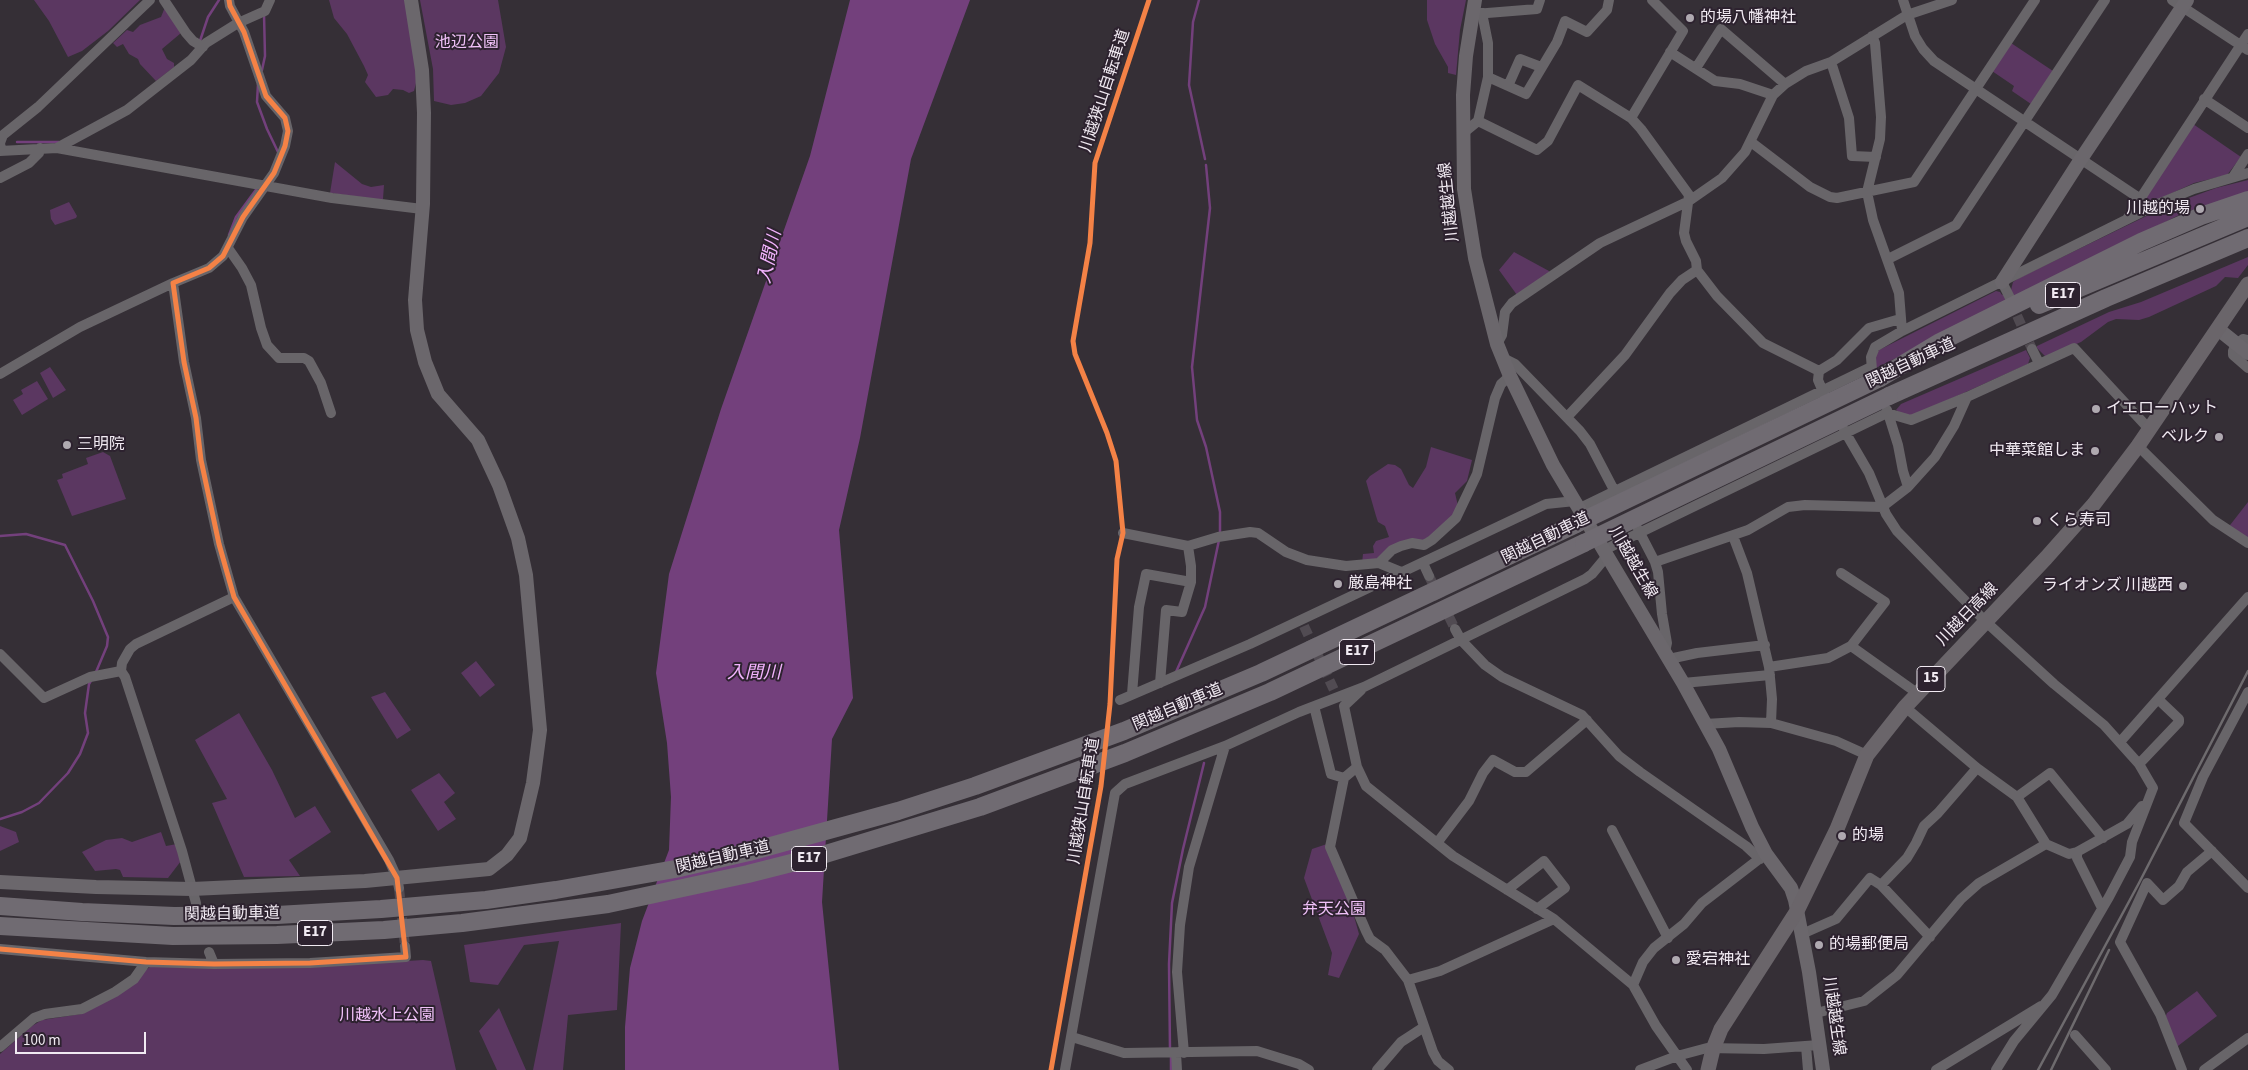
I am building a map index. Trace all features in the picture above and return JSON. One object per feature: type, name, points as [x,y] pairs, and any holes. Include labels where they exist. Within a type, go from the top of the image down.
[{"type":"highway","points":[[1874,372],[1940,342],[2141,242],[2201,216],[2248,200]]},
{"type":"highway","name":"関越自動車道","points":[[0,906],[159,915],[258,915],[381,909],[486,900],[665,871],[785,843],[898,811],[975,786],[1124,731],[1261,673],[1577,511],[1874,372],[2248,217]]},
{"type":"highway","name":"関越自動車道","points":[[0,926],[173,936],[277,935],[384,930],[482,920],[608,904],[670,892],[819,856],[980,807],[1126,754],[1270,692],[1584,543],[1888,406],[2106,298],[2248,238]]},
{"type":"highway","points":[[2106,298],[2171,281],[2248,250]]},
{"type":"main road","name":"川越日高線","points":[[1708,1070],[1713,1049],[1721,1029],[1797,911],[1837,828],[1867,755],[1904,707],[2075,525],[2138,446],[2248,284]]},
{"type":"street","points":[[150,0],[38,107],[3,135],[0,143],[1,150],[57,148],[261,185],[389,206],[422,209]]},
{"type":"street","points":[[164,0],[193,42],[202,46]]},
{"type":"street","points":[[0,374],[80,328],[173,283],[209,268],[224,256],[242,217],[261,185],[274,172],[288,131],[287,123],[266,96],[244,32],[228,0]]},
{"type":"street","points":[[57,148],[127,110],[191,60],[202,46],[238,23],[264,11],[270,0]]},
{"type":"street","points":[[0,882],[192,889],[398,883],[489,869],[507,855],[520,838],[533,783],[539,744],[540,716],[526,574],[518,538],[499,485],[478,440],[438,394],[421,348],[417,330],[415,300],[422,209],[423,88],[411,0]]},
{"type":"street","name":"川越越生線","points":[[1475,0],[1477,14],[1466,56],[1462,134],[1464,188],[1470,232],[1497,344],[1510,376],[1577,511],[1606,553],[1683,683],[1719,749],[1763,856],[1791,888],[1802,934],[1816,1013],[1812,1046],[1823,1070]]},
{"type":"street","points":[[1462,134],[1478,121],[1488,77],[1488,43],[1477,14],[1537,9],[1540,0]]},
{"type":"street","points":[[1488,77],[1526,94],[1557,42],[1565,21],[1587,32],[1607,10],[1609,0]]},
{"type":"street","points":[[1903,0],[1906,16],[1923,49],[1934,60],[2139,198]]},
{"type":"street","points":[[1497,344],[1502,335],[1505,312],[1512,303],[1600,243],[1689,201],[1722,178],[1737,162],[1751,142],[1773,95],[1785,84],[1806,71],[1831,62],[1906,16],[1952,0]]},
{"type":"street","points":[[1751,142],[1810,188],[1830,197],[1836,198],[1914,182],[2035,0]]},
{"type":"street","points":[[1888,259],[1956,225],[2105,0]]},
{"type":"street","points":[[1630,118],[1683,30],[1655,1]]},
{"type":"street","points":[[2002,282],[2180,2],[2244,47]]},
{"type":"street","points":[[1696,68],[1721,29],[1785,84]]},
{"type":"street","points":[[2126,220],[2204,100],[2244,47],[2248,34]]},
{"type":"street","points":[[1872,36],[1875,43],[1881,117],[1880,139],[1869,177],[1867,192],[1873,220],[1888,259],[1898,293],[1902,332]]},
{"type":"street","points":[[1670,52],[1715,81],[1740,84],[1773,95]]},
{"type":"street","points":[[1508,86],[1520,59],[1541,67]]},
{"type":"street","points":[[1831,62],[1849,118],[1852,156],[1876,157]]},
{"type":"street","points":[[1478,121],[1536,150],[1548,141],[1578,85],[1630,118],[1641,128],[1689,194],[1684,232],[1686,242],[1696,261],[1697,270],[1717,296],[1763,343],[1819,371]]},
{"type":"street","points":[[2204,100],[2248,128]]},
{"type":"street","points":[[0,178],[28,163],[39,153],[40,148]]},
{"type":"street","points":[[2233,177],[2248,154]]},
{"type":"street","points":[[1120,700],[1303,623],[1401,572],[1546,504],[1577,511],[1823,392],[1874,372],[1871,357],[1875,347],[1902,332],[2126,220],[2194,189],[2248,173]]},
{"type":"street","points":[[228,248],[251,285],[261,328],[269,349],[279,358],[304,358],[308,361],[321,383],[331,413]]},
{"type":"street","points":[[1568,416],[1625,355],[1670,293],[1682,280],[1697,270]]},
{"type":"street","points":[[2002,282],[2010,298]]},
{"type":"street","points":[[173,283],[184,361],[196,418],[201,460],[219,544],[234,597],[398,883]]},
{"type":"street","points":[[1819,371],[1837,360],[1869,328],[1900,319]]},
{"type":"street","points":[[2218,329],[2242,342],[2248,353]]},
{"type":"street","points":[[2242,342],[2233,351],[2234,355],[2248,368]]},
{"type":"street","points":[[1888,406],[1911,420],[1967,397],[2074,348],[2149,429]]},
{"type":"street","points":[[2032,349],[2039,364]]},
{"type":"street","points":[[1503,358],[1514,364],[1568,416],[1590,444],[1617,490]]},
{"type":"street","points":[[1819,371],[1818,380],[1823,392]]},
{"type":"street","points":[[1379,564],[1392,550],[1412,543],[1424,544],[1432,540],[1456,518],[1477,474],[1495,398],[1501,384],[1510,376]]},
{"type":"street","points":[[1655,562],[1733,536],[1748,530],[1778,512],[1800,505],[1882,507],[1908,487],[1935,458],[1954,426],[1967,397]]},
{"type":"street","points":[[1065,1070],[1115,793],[1125,784],[1225,746],[1314,706],[1336,693],[1364,686],[1585,579],[1592,574],[1606,553],[1638,530],[1845,432],[1888,406]]},
{"type":"street","points":[[1888,406],[1908,487]]},
{"type":"street","points":[[1845,432],[1869,473],[1890,522],[1908,543],[1985,622],[2054,684],[2104,725],[2140,764],[2153,788],[2132,842],[2130,857],[2102,908],[2052,995],[2010,1047],[1996,1070]]},
{"type":"street","points":[[2138,446],[2213,520],[2248,544]]},
{"type":"street","points":[[1638,530],[1655,562],[1668,643],[1667,656],[1765,645]]},
{"type":"street","points":[[1123,533],[1188,546],[1221,536],[1250,532],[1258,533],[1286,552],[1316,562],[1346,566],[1379,564],[1401,572]]},
{"type":"street","points":[[1733,536],[1747,573],[1765,645],[1769,671],[1771,723]]},
{"type":"street","points":[[1160,683],[1166,610],[1182,612],[1191,582],[1188,546]]},
{"type":"street","points":[[1423,563],[1429,576]]},
{"type":"street","points":[[1683,683],[1769,671],[1828,658],[1851,646],[1885,602],[1841,573]]},
{"type":"street","points":[[1132,694],[1139,607],[1146,574],[1191,582]]},
{"type":"street","points":[[196,903],[182,851],[125,677],[121,671],[122,663],[130,649],[136,644],[234,597]]},
{"type":"street","points":[[2120,742],[2248,597]]},
{"type":"street","points":[[1455,629],[1461,640],[1479,660],[1497,674],[1575,711],[1587,720],[1619,756],[1633,767],[1763,856],[1702,903],[1684,924],[1648,955],[1637,972],[1633,985]]},
{"type":"street","points":[[1851,646],[1917,694]]},
{"type":"street","points":[[0,654],[44,698],[93,676],[121,671]]},
{"type":"street","points":[[1364,686],[1344,706],[1357,766],[1364,783],[1377,797],[1437,843],[1554,919],[1633,985],[1641,1002],[1687,1070]]},
{"type":"street","points":[[2247,885],[2184,823],[2203,777],[2248,692]]},
{"type":"street","points":[[2140,764],[2179,722],[2179,719],[2158,700]]},
{"type":"street","points":[[1314,706],[1331,774],[1344,778]]},
{"type":"street","points":[[1904,707],[1976,768],[2017,797],[2046,844],[2061,852],[2069,854],[2077,852],[2103,838],[2127,824],[2141,807],[2147,803]]},
{"type":"street","points":[[1437,843],[1469,801],[1483,773],[1493,760],[1515,772],[1526,772],[1587,720]]},
{"type":"street","points":[[1706,724],[1771,723],[1836,741],[1867,755]]},
{"type":"street","points":[[1177,1070],[1175,1053],[1180,925],[1189,867],[1225,746]]},
{"type":"street","points":[[1357,766],[1344,778],[1330,848],[1366,932],[1370,939],[1385,950],[1408,980],[1438,1061],[1449,1070]]},
{"type":"street","points":[[1881,885],[1906,858],[1924,826],[1938,813],[1976,768]]},
{"type":"street","points":[[2017,797],[2050,773],[2103,838]]},
{"type":"street","points":[[1612,830],[1668,938]]},
{"type":"street","points":[[1816,1013],[1864,1001],[1897,975],[1973,887],[2046,844]]},
{"type":"street","points":[[2182,1070],[2160,1014],[2120,942],[2147,883],[2163,900],[2180,886],[2187,872],[2212,851]]},
{"type":"street","points":[[2077,852],[2077,858],[2102,908]]},
{"type":"street","points":[[1507,890],[1544,861],[1565,888],[1538,909]]},
{"type":"street","points":[[1802,934],[1836,919],[1870,878],[1881,885],[1930,937]]},
{"type":"street","points":[[1408,980],[1440,971],[1554,919]]},
{"type":"street","points":[[0,949],[146,962],[214,964],[310,963],[406,957],[405,946]]},
{"type":"street","points":[[208,952],[214,964]]},
{"type":"street","points":[[0,1047],[34,1018],[45,1014],[82,1009],[115,992],[134,979],[146,962]]},
{"type":"street","points":[[1936,1070],[2044,1004]]},
{"type":"street","points":[[1377,1070],[1401,1042],[1424,1027]]},
{"type":"street","points":[[2075,1035],[2106,1070]]},
{"type":"street","points":[[1072,1036],[1124,1053],[1256,1051],[1299,1064],[1309,1070]]},
{"type":"street","points":[[2204,1070],[2248,1038]]},
{"type":"street","points":[[1640,1070],[1676,1056],[1706,1048],[1764,1049],[1812,1046],[1808,1070]]},
{"type":"green space","points":[[34,0],[140,0],[108,31],[82,51],[68,57],[49,21]]},
{"type":"green space","points":[[329,0],[406,0],[417,79],[414,91],[409,93],[393,89],[388,95],[376,97],[365,82],[368,75],[347,34],[334,18]]},
{"type":"green space","name":"池辺公園","points":[[420,0],[498,0],[506,47],[499,73],[481,96],[465,103],[451,105],[434,101],[433,69]]},
{"type":"green space","points":[[1427,0],[1466,0],[1460,30],[1456,75],[1448,73],[1448,67],[1435,44],[1427,20]]},
{"type":"green space","points":[[165,7],[181,33],[162,49],[167,59],[174,63],[174,67],[156,81],[140,64],[138,59],[129,54],[123,44],[117,47],[113,43],[127,30],[133,32],[140,25],[161,17]]},
{"type":"green space","points":[[2011,43],[2053,71],[2031,104],[2012,91],[2014,86],[1992,71]]},
{"type":"green space","points":[[2193,124],[2241,157],[2227,175],[2194,183],[2144,206],[2140,201]]},
{"type":"green space","points":[[335,162],[362,184],[371,187],[384,185],[383,199],[330,193]]},
{"type":"green space","points":[[2248,180],[2248,194],[2185,212],[1876,368],[1876,354],[1879,350],[1996,291],[2002,295],[2011,290],[2013,282],[2019,278],[2167,206],[2216,188]]},
{"type":"green space","points":[[69,202],[77,216],[76,218],[55,225],[51,219],[50,210]]},
{"type":"green space","points":[[1514,252],[1549,271],[1549,274],[1517,295],[1499,270]]},
{"type":"green space","points":[[2248,257],[2248,265],[2238,278],[2225,277],[2216,286],[2149,317],[2139,320],[2116,319],[2108,322],[2081,342],[2046,357],[2037,348],[2037,346],[2109,312],[2141,302]]},
{"type":"green space","points":[[2026,350],[2030,358],[2028,364],[1908,418],[1896,410],[1901,404]]},
{"type":"green space","points":[[50,367],[66,390],[53,398],[40,373]]},
{"type":"green space","points":[[37,381],[48,399],[22,415],[13,400],[23,394],[21,390]]},
{"type":"green space","points":[[1431,447],[1472,460],[1467,481],[1455,493],[1458,506],[1453,517],[1435,534],[1378,562],[1362,563],[1363,554],[1374,553],[1373,546],[1376,541],[1389,537],[1385,526],[1378,522],[1366,481],[1370,476],[1388,464],[1395,465],[1401,469],[1409,485],[1413,488],[1426,467]]},
{"type":"green space","points":[[103,452],[110,456],[126,499],[72,516],[57,480],[63,478],[62,474],[88,464],[86,458]]},
{"type":"green space","points":[[2248,502],[2248,540],[2227,529]]},
{"type":"green space","points":[[476,661],[495,685],[480,697],[461,673]]},
{"type":"green space","points":[[385,692],[411,730],[397,739],[371,697]]},
{"type":"green space","points":[[239,713],[272,770],[295,818],[315,806],[331,832],[289,860],[300,876],[244,877],[212,803],[227,799],[195,740]]},
{"type":"green space","points":[[439,773],[455,793],[444,802],[456,819],[438,831],[411,790]]},
{"type":"green space","points":[[0,826],[16,832],[19,842],[0,851]]},
{"type":"green space","points":[[161,832],[166,846],[177,844],[181,861],[168,878],[123,877],[120,870],[116,869],[95,871],[82,852],[106,840],[122,838],[132,842]]},
{"type":"green space","name":"弁天公園","points":[[1327,844],[1350,902],[1359,934],[1339,978],[1328,975],[1332,953],[1304,878],[1312,849]]},
{"type":"green space","points":[[621,923],[617,1010],[568,1015],[563,1070],[533,1070],[559,941],[524,945],[498,985],[470,982],[464,945]]},
{"type":"green space","name":"川越水上公園","points":[[431,961],[456,1070],[0,1070],[0,1054],[32,1026],[42,1020],[81,1014],[153,965],[325,966]]},
{"type":"green space","points":[[2197,991],[2217,1016],[2174,1049],[2165,1018],[2167,1013]]},
{"type":"green space","points":[[499,1008],[526,1070],[497,1070],[479,1031]]},
{"type":"water","name":"入間川","points":[[850,0],[970,0],[911,159],[860,438],[839,530],[853,698],[832,739],[822,902],[839,1070],[625,1070],[625,1027],[630,968],[642,921],[669,850],[671,797],[667,743],[656,673],[669,574],[721,409],[810,156]]},
{"type":"waterway","points":[[200,41],[208,17],[219,0]]},
{"type":"waterway","points":[[1199,0],[1193,22],[1189,85],[1205,159]]},
{"type":"waterway","points":[[262,70],[265,56],[264,14]]},
{"type":"waterway","points":[[258,84],[257,102],[278,152]]},
{"type":"waterway","points":[[17,142],[59,142]]},
{"type":"waterway","points":[[1206,165],[1210,208],[1192,367],[1197,420],[1206,447],[1220,512],[1220,534]]},
{"type":"waterway","points":[[229,235],[236,217],[258,187]]},
{"type":"waterway","points":[[0,536],[26,534],[65,545],[93,601],[108,637],[107,646],[96,672]]},
{"type":"waterway","points":[[1176,672],[1205,607],[1219,540]]},
{"type":"waterway","points":[[0,819],[22,812],[39,803],[68,773],[80,754],[88,733],[85,713],[89,684],[92,679]]},
{"type":"waterway","points":[[1170,1050],[1169,964],[1172,903],[1204,763]]},
{"type":"waterway","points":[[1171,1055],[1171,1070]]},
{"type":"tunnel","points":[[2011,302],[2032,349]]},
{"type":"tunnel","points":[[1429,576],[1455,629]]},
{"type":"tunnel","points":[[1304,626],[1334,690]]},
{"type":"tunnel","points":[[399,888],[405,946]]},
{"type":"railway","points":[[2038,1070],[2139,883],[2248,671]]},
{"type":"railway","points":[[2051,1070],[2109,950]]},
{"type":"cycle path","points":[[0,949],[146,962],[214,964],[310,963],[406,957],[397,878],[234,597],[219,544],[201,460],[196,418],[184,362],[173,283],[209,268],[223,256],[243,217],[274,173],[285,146],[288,131],[285,118],[266,96],[244,32],[230,6],[229,0]]},
{"type":"cycle path","name":"川越狭山自転車道","points":[[1051,1070],[1101,786],[1110,704],[1117,559],[1123,533],[1116,461],[1107,433],[1075,354],[1073,341],[1090,243],[1095,163],[1149,0]]},
{"type":"place","name":"的場八幡神社","points":[[1690,18]]},
{"type":"place","name":"川越的場","points":[[2200,209]]},
{"type":"place","name":"イエローハット","points":[[2096,409]]},
{"type":"place","name":"ベルク","points":[[2219,437]]},
{"type":"place","name":"三明院","points":[[67,445]]},
{"type":"place","name":"中華菜館しま","points":[[2095,451]]},
{"type":"place","name":"くら寿司","points":[[2037,521]]},
{"type":"place","name":"厳島神社","points":[[1338,584]]},
{"type":"place","name":"ライオンズ 川越西","points":[[2183,586]]},
{"type":"place","name":"的場","points":[[1842,836]]},
{"type":"place","name":"的場郵便局","points":[[1819,945]]},
{"type":"place","name":"愛宕神社","points":[[1676,960]]}]
